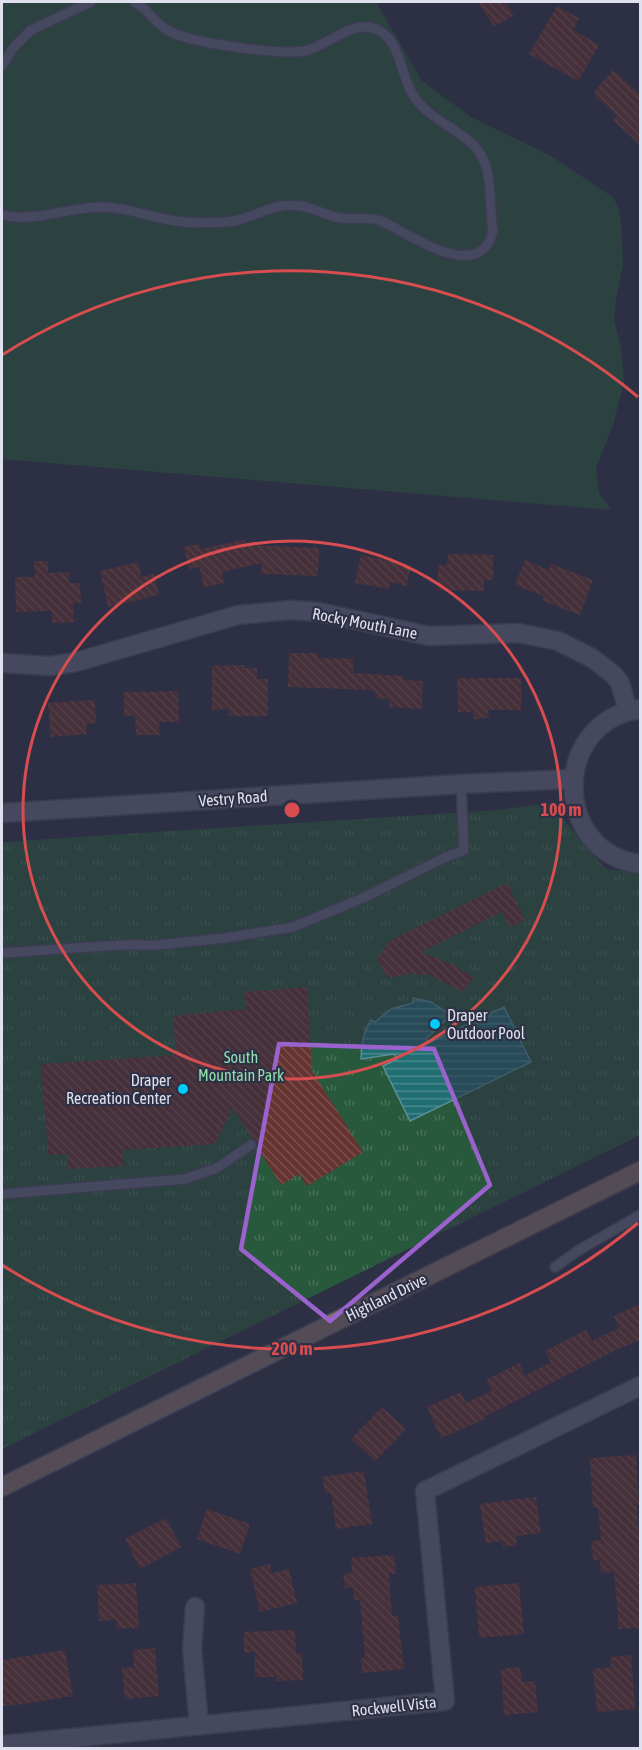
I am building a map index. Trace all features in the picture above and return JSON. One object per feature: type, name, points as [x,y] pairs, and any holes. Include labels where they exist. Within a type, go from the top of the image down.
[{"type":"main road","name":"Highland Drive","points":[[2,1487],[640,1171]]},
{"type":"street","name":"Rocky Mouth Lane","points":[[2,663],[50,666],[76,662],[238,615],[291,610],[319,612],[429,636],[519,633],[558,641],[592,658],[614,675],[634,709]]},
{"type":"street","points":[[634,709],[607,721],[590,736],[578,756],[573,779],[575,806],[586,831],[605,850],[629,862],[640,864]]},
{"type":"street","name":"Vestry Road","points":[[2,813],[573,779]]},
{"type":"street","name":"Rockwell Vista","points":[[2,1745],[445,1701],[425,1491],[640,1386]]},
{"type":"street","points":[[195,1607],[192,1649],[199,1725]]},
{"type":"lane","points":[[2,66],[13,48],[31,30],[91,2]]},
{"type":"lane","points":[[2,215],[19,218],[40,217],[78,209],[103,207],[125,208],[177,222],[220,223],[238,221],[271,207],[286,205],[303,206],[338,218],[379,220],[435,249],[451,253],[474,255],[484,249],[490,240],[493,231],[488,173],[481,155],[469,142],[426,112],[412,94],[391,42],[385,34],[375,28],[363,27],[349,31],[315,49],[301,52],[257,49],[192,39],[171,33],[160,26],[135,2]]},
{"type":"lane","points":[[2,953],[157,945],[225,938],[276,930],[315,919],[464,850],[461,784]]},
{"type":"lane","points":[[2,1194],[185,1179],[217,1168],[251,1145]]},
{"type":"lane","points":[[555,1267],[579,1250],[640,1215]]},
{"type":"highlighted area","points":[[279,1044],[434,1049],[490,1185],[330,1321],[241,1249]]},
{"type":"green space","points":[[2,2],[376,2],[422,81],[471,117],[551,156],[613,197],[618,207],[621,223],[623,265],[614,320],[621,348],[624,382],[613,425],[596,468],[599,493],[611,510],[2,459]]},
{"type":"green space","name":"South Mountain Park","points":[[549,803],[606,869],[640,873],[640,1135],[2,1449],[2,842],[498,810]]},
{"type":"shaded area","points":[[413,998],[431,1002],[451,1015],[426,1039],[429,1043],[504,1007],[531,1062],[410,1121],[383,1066],[397,1059],[394,1054],[361,1059],[361,1054],[364,1034],[371,1020],[375,1022],[391,1009],[413,1003]]},
{"type":"building","points":[[478,2],[505,2],[514,15],[494,27]]},
{"type":"building","points":[[557,6],[579,18],[573,30],[599,45],[578,81],[529,54]]},
{"type":"building","points":[[613,70],[640,94],[640,145],[613,120],[617,116],[595,96],[595,90]]},
{"type":"building","points":[[244,540],[245,545],[319,548],[318,576],[261,574],[262,563],[222,572],[224,583],[204,587],[199,567],[189,569],[184,547],[199,544],[200,549]]},
{"type":"building","points":[[448,554],[493,555],[493,580],[484,580],[484,591],[438,590],[438,565],[447,565]]},
{"type":"building","points":[[361,555],[411,565],[407,586],[390,582],[389,589],[355,583]]},
{"type":"building","points":[[525,560],[548,570],[551,564],[593,580],[580,615],[542,601],[544,596],[515,585]]},
{"type":"building","points":[[34,561],[48,561],[48,573],[69,572],[69,583],[80,583],[81,603],[73,603],[74,622],[52,623],[52,611],[16,612],[15,577],[35,577]]},
{"type":"building","points":[[138,562],[142,577],[154,574],[159,595],[108,607],[100,571]]},
{"type":"building","points":[[289,653],[318,653],[318,658],[353,659],[353,673],[404,676],[403,680],[423,681],[422,709],[389,707],[390,699],[375,698],[375,690],[288,687]]},
{"type":"building","points":[[244,665],[244,668],[257,668],[257,679],[268,679],[268,716],[229,716],[229,709],[212,710],[212,666]]},
{"type":"building","points":[[457,678],[521,678],[521,710],[488,710],[489,718],[474,719],[473,712],[458,712]]},
{"type":"building","points":[[178,691],[179,722],[159,722],[160,735],[136,735],[135,716],[124,716],[124,692]]},
{"type":"building","points":[[95,700],[96,723],[86,724],[87,734],[51,737],[48,703]]},
{"type":"building","points":[[507,883],[525,920],[509,927],[502,912],[421,952],[454,965],[474,978],[462,992],[430,975],[409,974],[387,978],[377,959],[389,941]]},
{"type":"building","name":"Draper Recreation Center","points":[[307,987],[312,1071],[363,1152],[307,1186],[299,1174],[281,1185],[257,1147],[257,1142],[233,1108],[215,1144],[123,1150],[124,1166],[68,1169],[67,1154],[48,1155],[41,1064],[176,1055],[173,1016],[246,1009],[244,992]]},
{"type":"building","points":[[640,1304],[640,1340],[484,1417],[485,1419],[441,1438],[427,1407],[461,1392],[466,1403],[492,1391],[486,1380],[519,1363],[525,1376],[551,1362],[545,1351],[586,1330],[592,1341],[619,1328],[614,1316]]},
{"type":"building","points":[[382,1407],[406,1429],[375,1461],[351,1439]]},
{"type":"building","points":[[636,1455],[639,1505],[637,1505],[640,1554],[640,1628],[619,1629],[614,1572],[601,1573],[600,1560],[593,1560],[591,1541],[601,1540],[598,1508],[593,1508],[590,1458]]},
{"type":"building","points":[[364,1471],[372,1524],[336,1529],[331,1493],[325,1494],[322,1477]]},
{"type":"building","points":[[536,1497],[541,1533],[516,1536],[517,1545],[503,1547],[502,1541],[486,1543],[480,1504]]},
{"type":"building","points":[[207,1509],[250,1524],[240,1554],[197,1539]]},
{"type":"building","points":[[166,1518],[181,1547],[140,1569],[125,1539]]},
{"type":"building","points":[[394,1555],[396,1574],[389,1574],[392,1616],[398,1616],[404,1669],[362,1673],[361,1658],[365,1658],[360,1600],[354,1600],[353,1588],[345,1588],[343,1574],[352,1573],[351,1558]]},
{"type":"building","points":[[270,1564],[272,1573],[289,1569],[297,1603],[260,1612],[250,1569]]},
{"type":"building","points":[[136,1583],[139,1628],[117,1629],[116,1620],[99,1621],[97,1585]]},
{"type":"building","points":[[519,1583],[524,1634],[479,1638],[475,1587]]},
{"type":"building","points":[[295,1630],[296,1653],[302,1653],[303,1680],[276,1681],[276,1677],[255,1677],[255,1652],[244,1653],[244,1632]]},
{"type":"building","points":[[155,1648],[159,1696],[125,1699],[122,1668],[134,1667],[133,1650]]},
{"type":"building","points":[[65,1650],[73,1696],[2,1706],[2,1660]]},
{"type":"building","points":[[631,1655],[635,1709],[597,1712],[593,1669],[611,1667],[610,1657]]},
{"type":"building","points":[[520,1667],[522,1682],[535,1681],[538,1712],[504,1715],[501,1669]]},
{"type":"place","name":"Draper Outdoor Pool","points":[[435,1024]]},
{"type":"place","name":"Draper Recreation Center","points":[[183,1089]]}]
